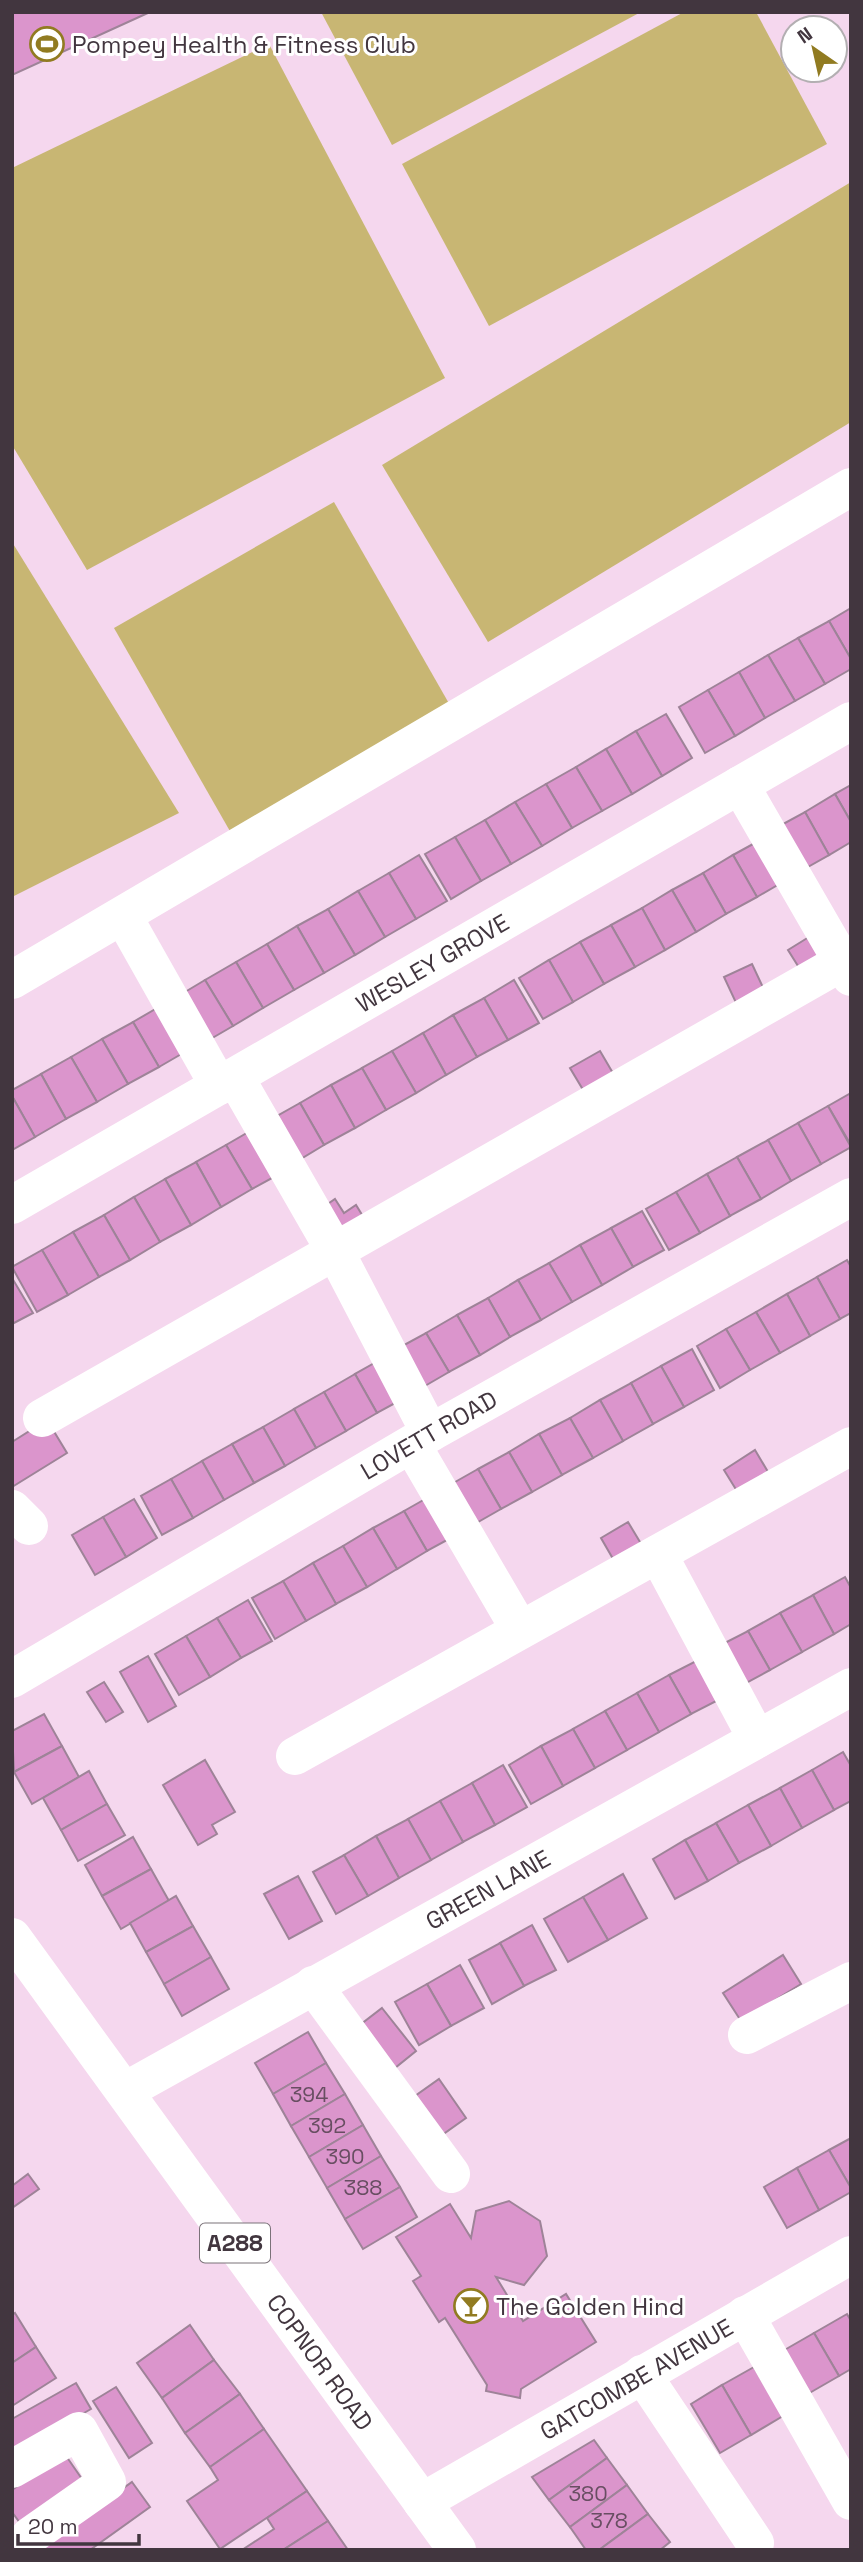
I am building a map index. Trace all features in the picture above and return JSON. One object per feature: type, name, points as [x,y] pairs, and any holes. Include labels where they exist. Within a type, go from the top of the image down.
[{"type":"street","points":[[12,980],[851,487]]},
{"type":"street","name":"WESLEY GROVE","points":[[12,1205],[851,721]]},
{"type":"street","points":[[43,1418],[335,1251],[848,965],[740,785]]},
{"type":"street","points":[[122,916],[335,1251],[421,1439],[520,1630]]},
{"type":"street","name":"LOVETT ROAD","points":[[12,1679],[421,1439],[851,1198]]},
{"type":"street","points":[[295,1756],[851,1446]]},
{"type":"street","points":[[658,1554],[757,1739]]},
{"type":"street","name":"GREEN LANE","points":[[125,2091],[851,1687]]},
{"type":"street","name":"COPNOR ROAD","points":[[13,1938],[457,2550]]},
{"type":"street","points":[[747,2035],[851,1981]]},
{"type":"street","points":[[313,1985],[451,2174]]},
{"type":"street","name":"GATCOMBE AVENUE","points":[[422,2502],[851,2255]]},
{"type":"street","points":[[745,2315],[851,2501]]},
{"type":"street","points":[[642,2374],[755,2543]]},
{"type":"street","points":[[12,2469],[79,2431],[107,2482],[30,2536]]},
{"type":"shaded area","points":[[321,12],[641,12],[392,145]]},
{"type":"shaded area","points":[[684,12],[756,12],[779,55],[779,84],[795,84],[827,144],[489,326],[402,164]]},
{"type":"shaded area","points":[[269,44],[445,378],[87,570],[12,445],[12,168]]},
{"type":"shaded area","points":[[851,182],[851,422],[488,642],[382,465]]},
{"type":"shaded area","points":[[334,502],[463,728],[243,854],[114,628]]},
{"type":"shaded area","points":[[12,542],[179,813],[12,897]]},
{"type":"building","name":"Pompey Health & Fitness Club","points":[[12,12],[150,12],[12,75]]},
{"type":"building","points":[[851,608],[851,659],[829,621]]},
{"type":"building","points":[[829,621],[851,659],[851,669],[825,684],[798,638]]},
{"type":"building","points":[[798,638],[825,684],[795,701],[768,655]]},
{"type":"building","points":[[768,655],[795,701],[765,718],[739,672]]},
{"type":"building","points":[[739,672],[765,718],[735,736],[708,690]]},
{"type":"building","points":[[708,690],[735,736],[705,753],[679,707]]},
{"type":"building","points":[[666,714],[692,758],[662,776],[636,731]]},
{"type":"building","points":[[636,731],[662,776],[632,794],[606,749]]},
{"type":"building","points":[[606,749],[632,794],[602,811],[576,767]]},
{"type":"building","points":[[576,767],[602,811],[572,828],[546,784]]},
{"type":"building","points":[[546,784],[572,828],[542,846],[515,802]]},
{"type":"building","points":[[851,785],[851,822],[835,794]]},
{"type":"building","points":[[835,794],[851,822],[851,842],[829,855],[805,812]]},
{"type":"building","points":[[515,802],[542,846],[511,864],[485,820]]},
{"type":"building","points":[[805,812],[829,855],[799,872],[774,829]]},
{"type":"building","points":[[485,820],[511,864],[481,881],[455,837]]},
{"type":"building","points":[[455,837],[481,881],[451,899],[425,854]]},
{"type":"building","points":[[764,838],[788,879],[757,897],[733,855]]},
{"type":"building","points":[[419,855],[447,901],[416,919],[389,873]]},
{"type":"building","points":[[733,855],[757,897],[726,914],[703,873]]},
{"type":"building","points":[[389,873],[416,919],[385,937],[358,891]]},
{"type":"building","points":[[703,873],[726,914],[696,932],[672,890]]},
{"type":"building","points":[[672,890],[696,932],[665,950],[642,908]]},
{"type":"building","points":[[358,891],[385,937],[355,955],[328,909]]},
{"type":"building","points":[[642,908],[665,950],[635,967],[611,925]]},
{"type":"building","points":[[328,909],[355,955],[324,973],[297,926]]},
{"type":"building","points":[[611,925],[635,967],[604,984],[580,942]]},
{"type":"building","points":[[297,926],[324,973],[294,990],[267,944]]},
{"type":"building","points":[[817,932],[833,957],[803,974],[788,950]]},
{"type":"building","points":[[580,942],[604,984],[573,1002],[549,960]]},
{"type":"building","points":[[267,944],[294,990],[263,1008],[236,962]]},
{"type":"building","points":[[549,960],[573,1002],[543,1019],[519,978]]},
{"type":"building","points":[[236,962],[263,1008],[233,1026],[205,980]]},
{"type":"building","points":[[752,964],[766,994],[738,1007],[724,977]]},
{"type":"building","points":[[205,980],[233,1026],[202,1044],[175,998]]},
{"type":"building","points":[[514,980],[539,1023],[508,1040],[484,998]]},
{"type":"building","points":[[484,998],[508,1040],[477,1057],[453,1015]]},
{"type":"building","points":[[164,1004],[190,1049],[159,1067],[133,1022]]},
{"type":"building","points":[[453,1015],[477,1057],[446,1075],[423,1033]]},
{"type":"building","points":[[133,1022],[159,1067],[128,1084],[102,1039]]},
{"type":"building","points":[[423,1033],[446,1075],[416,1093],[392,1051]]},
{"type":"building","points":[[102,1039],[128,1084],[97,1102],[71,1057]]},
{"type":"building","points":[[392,1051],[416,1093],[386,1110],[362,1068]]},
{"type":"building","points":[[600,1051],[617,1080],[588,1098],[570,1068]]},
{"type":"building","points":[[71,1057],[97,1102],[66,1119],[41,1074]]},
{"type":"building","points":[[362,1068],[386,1110],[355,1128],[331,1085]]},
{"type":"building","points":[[41,1074],[66,1119],[35,1137],[12,1096],[12,1090]]},
{"type":"building","points":[[331,1085],[355,1128],[324,1145],[300,1103]]},
{"type":"building","points":[[851,1093],[851,1145],[828,1106]]},
{"type":"building","points":[[12,1096],[35,1137],[12,1150]]},
{"type":"building","points":[[300,1103],[324,1145],[294,1163],[270,1120]]},
{"type":"building","points":[[828,1106],[851,1147],[821,1164],[798,1123]]},
{"type":"building","points":[[798,1123],[821,1164],[791,1181],[768,1140]]},
{"type":"building","points":[[257,1127],[283,1172],[252,1189],[226,1145]]},
{"type":"building","points":[[768,1140],[791,1181],[761,1199],[737,1157]]},
{"type":"building","points":[[226,1145],[252,1189],[221,1207],[196,1162]]},
{"type":"building","points":[[737,1157],[761,1199],[730,1216],[707,1174]]},
{"type":"building","points":[[196,1162],[221,1207],[191,1225],[165,1179]]},
{"type":"building","points":[[707,1174],[730,1216],[700,1233],[676,1192]]},
{"type":"building","points":[[165,1179],[191,1225],[160,1242],[134,1197]]},
{"type":"building","points":[[676,1192],[700,1233],[669,1250],[646,1209]]},
{"type":"building","points":[[134,1197],[160,1242],[130,1260],[104,1215]]},
{"type":"building","points":[[335,1199],[344,1213],[356,1205],[364,1218],[339,1235],[322,1208]]},
{"type":"building","points":[[642,1211],[664,1250],[633,1267],[611,1228]]},
{"type":"building","points":[[104,1215],[130,1260],[99,1277],[73,1232]]},
{"type":"building","points":[[611,1228],[633,1267],[602,1285],[580,1245]]},
{"type":"building","points":[[73,1232],[99,1277],[68,1295],[42,1250]]},
{"type":"building","points":[[580,1245],[602,1285],[572,1302],[549,1263]]},
{"type":"building","points":[[42,1250],[68,1295],[37,1312],[12,1267]]},
{"type":"building","points":[[847,1260],[851,1267],[851,1313],[840,1319],[817,1277]]},
{"type":"building","points":[[549,1263],[572,1302],[541,1320],[518,1280]]},
{"type":"building","points":[[817,1277],[840,1319],[810,1336],[787,1294]]},
{"type":"building","points":[[12,1278],[33,1313],[12,1324]]},
{"type":"building","points":[[518,1280],[541,1320],[510,1337],[488,1298]]},
{"type":"building","points":[[787,1294],[810,1336],[780,1353],[756,1312]]},
{"type":"building","points":[[488,1298],[510,1337],[480,1355],[457,1315]]},
{"type":"building","points":[[756,1312],[780,1353],[750,1370],[726,1329]]},
{"type":"building","points":[[457,1315],[480,1355],[449,1372],[426,1333]]},
{"type":"building","points":[[726,1329],[750,1370],[720,1388],[697,1346]]},
{"type":"building","points":[[426,1333],[449,1372],[418,1390],[395,1350]]},
{"type":"building","points":[[692,1349],[714,1390],[684,1407],[661,1366]]},
{"type":"building","points":[[385,1357],[408,1396],[377,1413],[355,1374]]},
{"type":"building","points":[[661,1366],[684,1407],[653,1424],[631,1383]]},
{"type":"building","points":[[355,1374],[377,1413],[346,1431],[324,1392]]},
{"type":"building","points":[[631,1383],[653,1424],[623,1441],[600,1400]]},
{"type":"building","points":[[324,1392],[346,1431],[316,1448],[294,1409]]},
{"type":"building","points":[[600,1400],[623,1441],[593,1458],[570,1418]]},
{"type":"building","points":[[294,1409],[316,1448],[285,1466],[263,1427]]},
{"type":"building","points":[[570,1418],[593,1458],[562,1475],[539,1434]]},
{"type":"building","points":[[47,1420],[67,1453],[12,1487],[12,1442]]},
{"type":"building","points":[[263,1427],[285,1466],[254,1483],[232,1444]]},
{"type":"building","points":[[539,1434],[562,1475],[532,1492],[509,1452]]},
{"type":"building","points":[[232,1444],[254,1483],[224,1500],[202,1461]]},
{"type":"building","points":[[755,1450],[771,1477],[740,1496],[724,1470]]},
{"type":"building","points":[[509,1452],[532,1492],[501,1509],[478,1469]]},
{"type":"building","points":[[202,1461],[224,1500],[193,1518],[171,1479]]},
{"type":"building","points":[[478,1469],[501,1509],[471,1526],[448,1486]]},
{"type":"building","points":[[171,1479],[193,1518],[162,1535],[141,1496]]},
{"type":"building","points":[[434,1494],[458,1534],[427,1551],[404,1511]]},
{"type":"building","points":[[134,1499],[157,1538],[126,1557],[103,1517]]},
{"type":"building","points":[[404,1511],[427,1551],[397,1569],[373,1528]]},
{"type":"building","points":[[103,1517],[126,1557],[95,1575],[72,1535]]},
{"type":"building","points":[[628,1522],[643,1547],[616,1564],[601,1538]]},
{"type":"building","points":[[373,1528],[397,1569],[367,1587],[343,1546]]},
{"type":"building","points":[[343,1546],[367,1587],[336,1604],[313,1563]]},
{"type":"building","points":[[313,1563],[336,1604],[306,1621],[283,1581]]},
{"type":"building","points":[[845,1577],[851,1588],[851,1624],[834,1634],[813,1595]]},
{"type":"building","points":[[283,1581],[306,1621],[275,1639],[252,1598]]},
{"type":"building","points":[[813,1595],[834,1634],[802,1652],[780,1613]]},
{"type":"building","points":[[248,1600],[272,1641],[241,1658],[217,1618]]},
{"type":"building","points":[[780,1613],[802,1652],[770,1670],[748,1631]]},
{"type":"building","points":[[217,1618],[241,1658],[210,1677],[186,1636]]},
{"type":"building","points":[[748,1631],[770,1670],[737,1688],[715,1648]]},
{"type":"building","points":[[186,1636],[210,1677],[179,1695],[155,1654]]},
{"type":"building","points":[[148,1656],[176,1706],[148,1722],[120,1672]]},
{"type":"building","points":[[702,1658],[724,1697],[691,1714],[669,1675]]},
{"type":"building","points":[[669,1675],[691,1714],[659,1732],[637,1693]]},
{"type":"building","points":[[104,1682],[123,1712],[106,1722],[87,1692]]},
{"type":"building","points":[[637,1693],[659,1732],[627,1750],[605,1711]]},
{"type":"building","points":[[605,1711],[627,1750],[595,1768],[573,1729]]},
{"type":"building","points":[[44,1714],[62,1746],[14,1772],[12,1731]]},
{"type":"building","points":[[573,1729],[595,1768],[563,1786],[541,1746]]},
{"type":"building","points":[[62,1746],[79,1777],[32,1804],[14,1772]]},
{"type":"building","points":[[541,1746],[563,1786],[531,1804],[509,1765]]},
{"type":"building","points":[[843,1752],[851,1766],[851,1801],[834,1810],[812,1770]]},
{"type":"building","points":[[205,1760],[235,1812],[212,1825],[217,1834],[198,1845],[163,1785]]},
{"type":"building","points":[[503,1765],[527,1807],[495,1825],[472,1783]]},
{"type":"building","points":[[812,1770],[834,1810],[802,1828],[780,1788]]},
{"type":"building","points":[[89,1771],[107,1804],[61,1830],[43,1798]]},
{"type":"building","points":[[472,1783],[495,1825],[463,1842],[440,1801]]},
{"type":"building","points":[[780,1788],[802,1828],[771,1846],[748,1805]]},
{"type":"building","points":[[440,1801],[463,1842],[431,1860],[408,1819]]},
{"type":"building","points":[[107,1804],[125,1835],[78,1861],[61,1830]]},
{"type":"building","points":[[748,1805],[771,1846],[739,1863],[716,1823]]},
{"type":"building","points":[[408,1819],[431,1860],[399,1878],[376,1836]]},
{"type":"building","points":[[716,1823],[739,1863],[708,1881],[685,1840]]},
{"type":"building","points":[[376,1836],[399,1878],[368,1896],[344,1855]]},
{"type":"building","points":[[133,1837],[151,1869],[102,1896],[85,1865]]},
{"type":"building","points":[[685,1840],[708,1881],[675,1899],[653,1859]]},
{"type":"building","points":[[344,1855],[368,1896],[336,1914],[313,1872]]},
{"type":"building","points":[[151,1869],[169,1901],[121,1929],[102,1896]]},
{"type":"building","points":[[623,1874],[647,1918],[608,1940],[583,1897]]},
{"type":"building","points":[[298,1876],[322,1921],[289,1939],[264,1894]]},
{"type":"building","points":[[176,1896],[193,1926],[146,1952],[130,1923]]},
{"type":"building","points":[[583,1897],[608,1940],[568,1962],[544,1919]]},
{"type":"building","points":[[532,1925],[556,1970],[524,1986],[500,1943]]},
{"type":"building","points":[[193,1926],[211,1957],[164,1984],[146,1952]]},
{"type":"building","points":[[500,1943],[524,1986],[492,2004],[469,1960]]},
{"type":"building","points":[[783,1955],[801,1984],[741,2021],[723,1993]]},
{"type":"building","points":[[211,1957],[229,1989],[182,2016],[164,1984]]},
{"type":"building","points":[[460,1965],[484,2008],[451,2026],[427,1984]]},
{"type":"building","points":[[427,1984],[451,2026],[419,2045],[395,2002]]},
{"type":"building","points":[[382,2008],[416,2051],[390,2072],[356,2028]]},
{"type":"building","points":[[308,2032],[326,2063],[273,2094],[255,2063]]},
{"type":"building","points":[[326,2063],[345,2094],[291,2126],[273,2094]]},
{"type":"building","points":[[439,2079],[466,2118],[442,2135],[415,2096]]},
{"type":"building","points":[[345,2094],[363,2125],[309,2157],[291,2126]]},
{"type":"building","points":[[363,2125],[381,2156],[327,2188],[309,2157]]},
{"type":"building","points":[[851,2138],[851,2188],[829,2150]]},
{"type":"building","points":[[829,2150],[851,2192],[819,2210],[797,2168]]},
{"type":"building","points":[[381,2156],[400,2187],[345,2219],[327,2188]]},
{"type":"building","points":[[797,2168],[819,2210],[787,2228],[764,2187]]},
{"type":"building","points":[[28,2174],[39,2189],[12,2208],[12,2186]]},
{"type":"building","points":[[400,2187],[417,2217],[363,2249],[345,2219]]},
{"type":"building","name":"The Golden Hind","points":[[509,2201],[540,2221],[547,2256],[524,2285],[496,2277],[523,2321],[566,2294],[596,2342],[521,2389],[520,2398],[486,2391],[487,2385],[445,2318],[439,2322],[413,2281],[421,2276],[396,2237],[450,2204],[471,2238],[476,2211]]},
{"type":"building","points":[[15,2313],[36,2347],[12,2363],[12,2315]]},
{"type":"building","points":[[847,2314],[851,2321],[851,2369],[839,2376],[814,2333]]},
{"type":"building","points":[[190,2325],[214,2360],[162,2398],[137,2363]]},
{"type":"building","points":[[814,2333],[839,2376],[806,2395],[781,2352]]},
{"type":"building","points":[[36,2347],[56,2378],[12,2406],[12,2363]]},
{"type":"building","points":[[214,2360],[240,2394],[185,2433],[162,2398]]},
{"type":"building","points":[[754,2367],[783,2416],[751,2435],[722,2385]]},
{"type":"building","points":[[76,2383],[91,2409],[12,2454],[12,2419]]},
{"type":"building","points":[[722,2385],[751,2435],[720,2453],[691,2404]]},
{"type":"building","points":[[116,2387],[152,2443],[129,2458],[93,2401]]},
{"type":"building","points":[[240,2394],[264,2429],[210,2467],[185,2433]]},
{"type":"building","points":[[264,2429],[307,2491],[220,2549],[187,2501],[218,2480],[210,2467]]},
{"type":"building","points":[[594,2440],[607,2458],[549,2500],[532,2477]]},
{"type":"building","points":[[64,2453],[82,2479],[20,2523],[12,2512],[12,2490]]},
{"type":"building","points":[[607,2458],[627,2485],[570,2527],[549,2500]]},
{"type":"building","points":[[132,2482],[150,2507],[90,2550],[37,2550]]},
{"type":"building","points":[[627,2485],[648,2514],[599,2550],[586,2550],[570,2527]]},
{"type":"building","points":[[307,2491],[328,2521],[283,2550],[242,2550],[274,2529],[267,2518]]},
{"type":"building","points":[[648,2514],[670,2542],[660,2550],[599,2550]]},
{"type":"building","points":[[328,2521],[348,2550],[283,2550]]},
{"type":"place","name":"Pompey Health & Fitness Club","points":[[47,44]]},
{"type":"place","name":"The Golden Hind","points":[[471,2306]]}]
